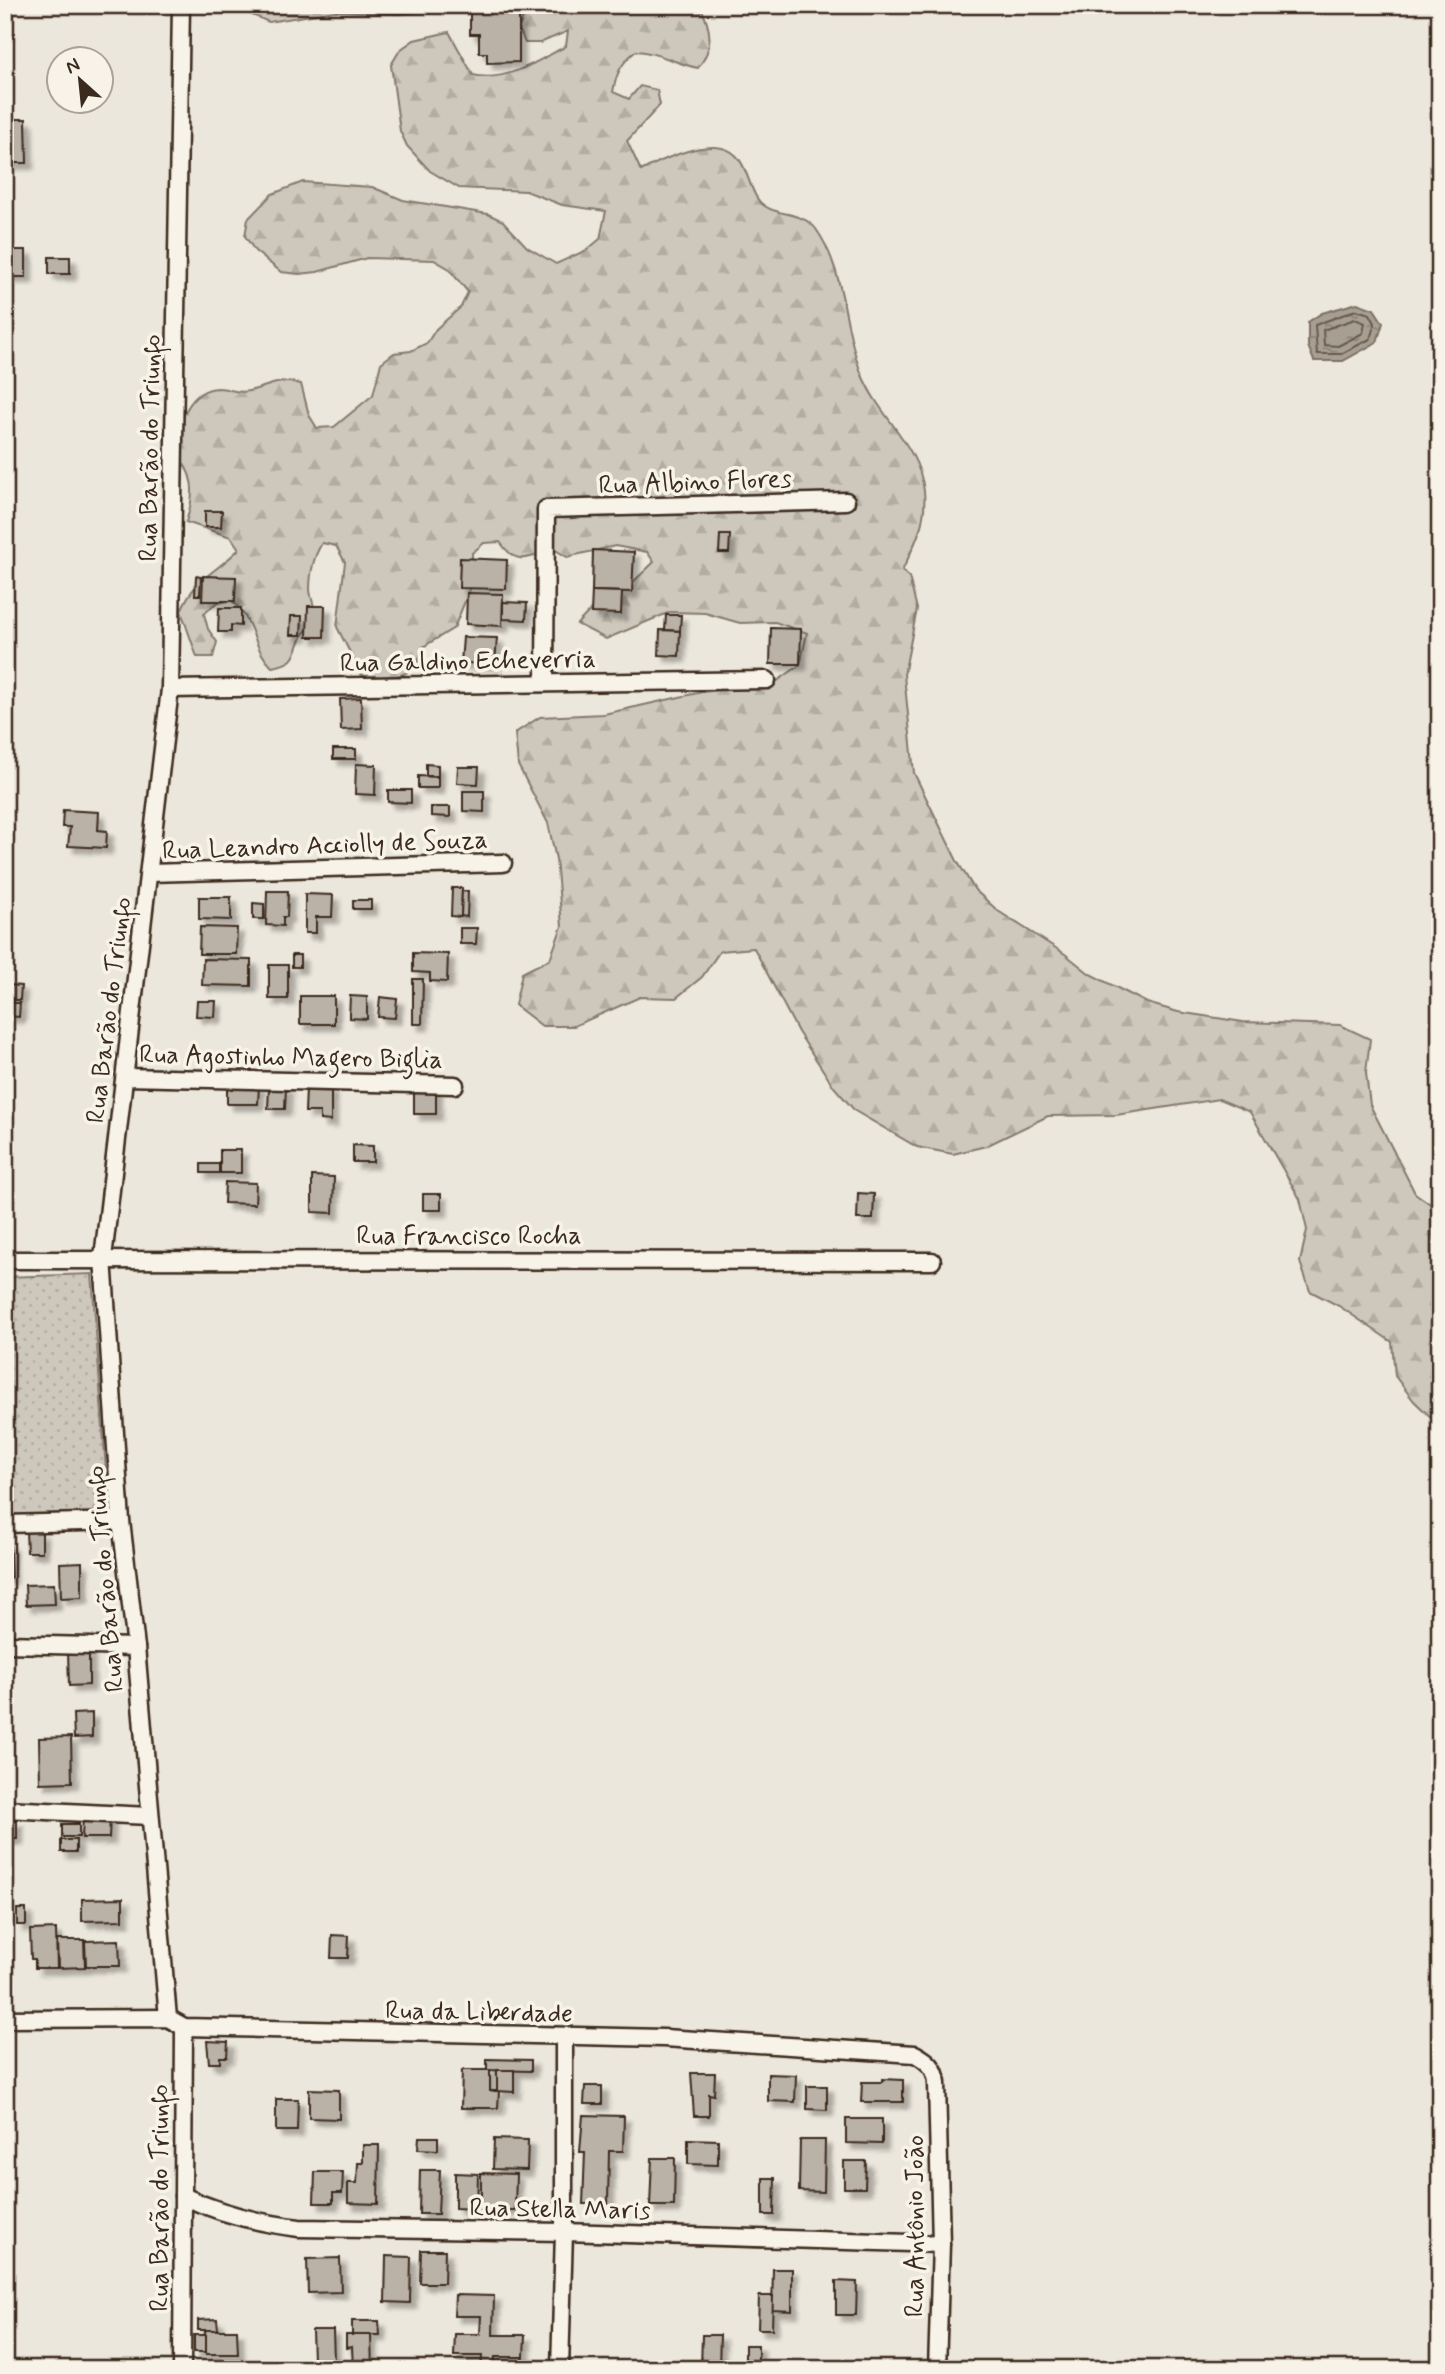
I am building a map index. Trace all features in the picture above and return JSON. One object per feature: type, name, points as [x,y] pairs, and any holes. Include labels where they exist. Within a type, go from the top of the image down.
[{"type":"street","name":"Rua Barão do Triunfo","points":[[169,2018],[136,1647],[121,1521],[103,1258],[170,689],[181,5]]},
{"type":"street","name":"Rua Albino Flores","points":[[545,683],[546,509],[846,501]]},
{"type":"street","name":"Rua Galdino Echeverria","points":[[170,689],[767,680]]},
{"type":"street","name":"Rua Leandro Acciolly de Souza","points":[[149,873],[503,863]]},
{"type":"street","name":"Rua Agostinho Magero Biglia","points":[[125,1077],[455,1085]]},
{"type":"street","name":"Rua Francisco Rocha","points":[[5,1260],[103,1258],[932,1261]]},
{"type":"street","points":[[5,1524],[121,1521]]},
{"type":"street","points":[[5,1644],[136,1647]]},
{"type":"street","points":[[5,1809],[149,1816]]},
{"type":"street","points":[[5,2020],[169,2018]]},
{"type":"street","name":"Rua da Liberdade","points":[[169,2018],[184,2027],[564,2038],[664,2038],[915,2054],[930,2064],[936,2074],[937,2083]]},
{"type":"street","name":"Rua Barão do Triunfo","points":[[182,2369],[184,2027]]},
{"type":"street","points":[[560,2369],[564,2232],[564,2038]]},
{"type":"street","name":"Rua Antônio João","points":[[937,2083],[940,2245],[937,2369]]},
{"type":"street","name":"Rua Stella Maris","points":[[183,2196],[211,2209],[257,2223],[299,2228],[564,2232],[940,2245]]},
{"type":"green space","points":[[228,5],[443,5],[430,11],[399,14],[335,11],[269,22]]},
{"type":"green space","points":[[527,5],[700,5],[709,30],[709,45],[698,68],[636,51],[626,60],[618,74],[613,92],[629,99],[640,86],[657,90],[660,105],[627,141],[641,171],[691,150],[712,147],[730,151],[741,162],[753,191],[762,204],[810,223],[826,245],[839,282],[862,375],[907,445],[921,475],[924,513],[902,571],[909,577],[917,609],[904,675],[914,773],[957,861],[975,890],[998,911],[1065,954],[1090,974],[1147,1003],[1178,1012],[1243,1022],[1340,1025],[1370,1039],[1366,1073],[1370,1105],[1415,1193],[1440,1211],[1440,1426],[1414,1401],[1395,1376],[1392,1342],[1339,1306],[1310,1291],[1300,1262],[1307,1230],[1300,1199],[1250,1112],[1219,1099],[1116,1115],[1048,1116],[986,1146],[953,1154],[917,1147],[855,1111],[834,1087],[798,1032],[754,948],[720,951],[702,977],[676,998],[640,997],[574,1026],[542,1026],[515,1005],[522,973],[550,959],[562,926],[556,859],[548,823],[518,765],[515,733],[540,717],[604,714],[702,692],[773,684],[800,665],[807,633],[775,622],[740,623],[705,613],[670,612],[606,639],[577,624],[600,600],[630,585],[654,562],[647,552],[615,546],[567,557],[554,549],[518,558],[500,542],[484,543],[472,553],[472,584],[454,628],[423,647],[418,662],[406,673],[374,683],[361,674],[337,627],[345,562],[336,546],[322,543],[311,578],[314,618],[291,660],[272,667],[260,651],[245,617],[231,600],[215,604],[204,614],[208,629],[217,642],[213,657],[197,657],[181,611],[199,583],[239,549],[231,537],[186,522],[192,483],[186,467],[173,449],[186,410],[207,390],[218,388],[244,392],[280,382],[293,382],[301,384],[309,415],[317,428],[334,427],[373,395],[381,363],[394,353],[411,351],[427,343],[436,329],[461,307],[468,292],[448,268],[434,260],[367,258],[317,272],[281,272],[255,251],[245,236],[248,219],[272,194],[303,182],[372,187],[403,200],[488,214],[503,221],[527,247],[556,264],[587,250],[600,239],[606,211],[562,205],[526,191],[459,188],[430,171],[407,146],[400,131],[391,65],[400,50],[414,40],[449,32],[473,75],[497,76],[521,69],[566,46],[568,31],[540,43],[525,43],[519,28]]},
{"type":"green space","points":[[92,1274],[109,1513],[5,1515],[5,1277]]},
{"type":"water","points":[[1357,303],[1374,309],[1383,323],[1377,342],[1343,361],[1314,361],[1308,346],[1308,322],[1322,313]]},
{"type":"building","points":[[470,5],[519,5],[519,62],[487,63],[487,53],[479,53],[479,34],[470,34]]},
{"type":"building","points":[[5,119],[26,119],[27,163],[5,163]]},
{"type":"building","points":[[5,250],[26,250],[26,277],[5,277]]},
{"type":"building","points":[[49,257],[70,257],[70,274],[49,274]]},
{"type":"building","points":[[205,511],[222,511],[221,527],[205,527]]},
{"type":"building","points":[[720,535],[730,535],[729,553],[719,553]]},
{"type":"building","points":[[593,550],[634,552],[632,592],[592,591]]},
{"type":"building","points":[[460,558],[507,560],[506,589],[459,588]]},
{"type":"building","points":[[196,576],[201,577],[200,595],[195,595]]},
{"type":"building","points":[[203,576],[236,577],[235,601],[202,601]]},
{"type":"building","points":[[592,591],[622,592],[621,614],[591,613]]},
{"type":"building","points":[[467,593],[503,594],[502,626],[466,624]]},
{"type":"building","points":[[503,602],[527,603],[526,620],[503,619]]},
{"type":"building","points":[[308,606],[325,606],[324,637],[307,637]]},
{"type":"building","points":[[219,608],[241,608],[241,626],[231,625],[231,632],[218,632]]},
{"type":"building","points":[[666,615],[681,615],[680,631],[665,630]]},
{"type":"building","points":[[291,616],[302,616],[301,635],[290,635]]},
{"type":"building","points":[[771,628],[801,629],[800,664],[770,664]]},
{"type":"building","points":[[660,630],[680,631],[679,656],[659,655]]},
{"type":"building","points":[[463,637],[497,638],[495,664],[461,663]]},
{"type":"building","points":[[361,698],[362,729],[341,730],[340,699]]},
{"type":"building","points":[[333,749],[356,749],[356,759],[333,759]]},
{"type":"building","points":[[356,764],[376,765],[375,795],[355,794]]},
{"type":"building","points":[[426,764],[438,765],[438,776],[426,776]]},
{"type":"building","points":[[458,767],[479,767],[478,784],[457,783]]},
{"type":"building","points":[[418,776],[438,777],[438,788],[418,788]]},
{"type":"building","points":[[388,790],[411,790],[411,803],[388,802]]},
{"type":"building","points":[[463,791],[484,791],[484,812],[463,811]]},
{"type":"building","points":[[431,807],[450,807],[450,817],[431,816]]},
{"type":"building","points":[[63,810],[99,812],[98,830],[107,831],[106,848],[68,846],[70,827],[62,827]]},
{"type":"building","points":[[452,888],[462,888],[461,917],[451,916]]},
{"type":"building","points":[[267,891],[288,891],[287,917],[283,917],[283,926],[266,925]]},
{"type":"building","points":[[462,891],[468,891],[467,917],[461,916]]},
{"type":"building","points":[[305,894],[333,895],[332,917],[316,917],[316,933],[305,933]]},
{"type":"building","points":[[199,897],[231,897],[231,920],[199,919]]},
{"type":"building","points":[[353,900],[371,900],[371,909],[353,909]]},
{"type":"building","points":[[253,903],[264,904],[264,919],[253,919]]},
{"type":"building","points":[[200,927],[237,928],[236,954],[199,954]]},
{"type":"building","points":[[460,928],[477,928],[476,944],[460,944]]},
{"type":"building","points":[[413,953],[448,954],[447,982],[430,981],[430,973],[413,972]]},
{"type":"building","points":[[292,955],[300,955],[300,967],[292,967]]},
{"type":"building","points":[[203,959],[251,960],[251,986],[202,985]]},
{"type":"building","points":[[269,965],[288,965],[288,999],[269,999]]},
{"type":"building","points":[[413,979],[423,979],[422,1024],[413,1024]]},
{"type":"building","points":[[10,985],[21,986],[20,1000],[9,1000]]},
{"type":"building","points":[[300,996],[334,996],[334,1024],[300,1024]]},
{"type":"building","points":[[350,996],[367,997],[367,1019],[349,1018]]},
{"type":"building","points":[[380,997],[397,999],[395,1018],[378,1017]]},
{"type":"building","points":[[197,1001],[216,1001],[215,1017],[196,1016]]},
{"type":"building","points":[[9,1003],[20,1003],[19,1017],[8,1016]]},
{"type":"building","points":[[227,1084],[259,1085],[258,1104],[227,1104]]},
{"type":"building","points":[[269,1087],[286,1087],[285,1109],[268,1109]]},
{"type":"building","points":[[414,1087],[436,1088],[436,1114],[414,1114]]},
{"type":"building","points":[[306,1088],[331,1089],[331,1121],[320,1120],[320,1112],[305,1112]]},
{"type":"building","points":[[353,1145],[373,1146],[373,1162],[353,1162]]},
{"type":"building","points":[[220,1150],[241,1150],[241,1173],[220,1173]]},
{"type":"building","points":[[201,1164],[219,1164],[219,1173],[201,1173]]},
{"type":"building","points":[[312,1176],[334,1177],[333,1213],[312,1212]]},
{"type":"building","points":[[225,1182],[256,1183],[255,1204],[224,1203]]},
{"type":"building","points":[[858,1193],[874,1194],[873,1219],[857,1219]]},
{"type":"building","points":[[423,1194],[441,1194],[441,1210],[423,1210]]},
{"type":"building","points":[[26,1532],[42,1532],[42,1552],[27,1552]]},
{"type":"building","points":[[5,1544],[10,1544],[11,1578],[5,1578]]},
{"type":"building","points":[[82,1562],[82,1597],[61,1598],[60,1563]]},
{"type":"building","points":[[54,1584],[55,1604],[26,1605],[25,1585]]},
{"type":"building","points":[[89,1650],[89,1685],[69,1686],[68,1651]]},
{"type":"building","points":[[92,1713],[92,1737],[74,1738],[73,1714]]},
{"type":"building","points":[[71,1737],[72,1782],[40,1783],[39,1738]]},
{"type":"building","points":[[83,1817],[110,1817],[109,1838],[82,1838]]},
{"type":"building","points":[[6,1821],[17,1821],[17,1839],[6,1839]]},
{"type":"building","points":[[62,1824],[79,1824],[79,1837],[62,1837]]},
{"type":"building","points":[[61,1840],[76,1840],[76,1852],[61,1852]]},
{"type":"building","points":[[123,1898],[123,1920],[82,1921],[82,1899]]},
{"type":"building","points":[[17,1909],[26,1909],[26,1925],[17,1925]]},
{"type":"building","points":[[56,1929],[57,1968],[35,1968],[35,1959],[31,1959],[30,1930]]},
{"type":"building","points":[[332,1935],[349,1936],[348,1958],[331,1958]]},
{"type":"building","points":[[57,1940],[84,1940],[85,1967],[58,1968]]},
{"type":"building","points":[[119,1940],[120,1966],[86,1966],[85,1941]]},
{"type":"building","points":[[207,2041],[228,2042],[227,2057],[220,2057],[220,2063],[209,2063]]},
{"type":"building","points":[[487,2059],[531,2060],[531,2071],[487,2070]]},
{"type":"building","points":[[462,2070],[490,2070],[490,2091],[499,2091],[498,2108],[461,2108]]},
{"type":"building","points":[[497,2070],[514,2070],[514,2092],[497,2091]]},
{"type":"building","points":[[691,2073],[715,2073],[714,2095],[709,2094],[709,2116],[694,2116]]},
{"type":"building","points":[[768,2074],[796,2075],[795,2102],[768,2101]]},
{"type":"building","points":[[882,2079],[903,2080],[903,2102],[861,2102],[862,2082],[882,2082]]},
{"type":"building","points":[[585,2086],[602,2086],[602,2104],[584,2104]]},
{"type":"building","points":[[807,2086],[827,2086],[827,2110],[807,2109]]},
{"type":"building","points":[[309,2089],[339,2090],[339,2119],[309,2118]]},
{"type":"building","points":[[276,2099],[298,2099],[297,2131],[276,2131]]},
{"type":"building","points":[[583,2115],[624,2116],[623,2151],[609,2151],[608,2204],[583,2204],[585,2152],[580,2152]]},
{"type":"building","points":[[846,2119],[882,2119],[882,2144],[846,2143]]},
{"type":"building","points":[[419,2137],[438,2137],[438,2150],[418,2149]]},
{"type":"building","points":[[494,2139],[528,2140],[527,2170],[493,2169]]},
{"type":"building","points":[[688,2139],[718,2140],[718,2165],[688,2164]]},
{"type":"building","points":[[800,2140],[825,2140],[824,2192],[799,2191]]},
{"type":"building","points":[[363,2145],[379,2145],[378,2204],[348,2203],[348,2183],[357,2183],[358,2163],[363,2163]]},
{"type":"building","points":[[652,2158],[675,2158],[674,2206],[650,2206]]},
{"type":"building","points":[[844,2161],[866,2161],[865,2188],[844,2188]]},
{"type":"building","points":[[420,2170],[440,2170],[438,2214],[419,2214]]},
{"type":"building","points":[[315,2172],[343,2172],[342,2193],[333,2193],[333,2203],[314,2203]]},
{"type":"building","points":[[455,2173],[478,2174],[477,2209],[455,2208]]},
{"type":"building","points":[[481,2173],[516,2174],[515,2210],[481,2210]]},
{"type":"building","points":[[763,2178],[775,2178],[774,2215],[763,2215]]},
{"type":"building","points":[[421,2250],[445,2250],[444,2283],[420,2283]]},
{"type":"building","points":[[386,2256],[411,2257],[410,2303],[385,2302]]},
{"type":"building","points":[[340,2258],[341,2292],[308,2293],[307,2259]]},
{"type":"building","points":[[773,2269],[792,2269],[792,2311],[772,2310]]},
{"type":"building","points":[[836,2281],[857,2282],[856,2315],[836,2315]]},
{"type":"building","points":[[455,2295],[494,2296],[493,2335],[525,2335],[524,2357],[495,2357],[494,2369],[481,2369],[482,2356],[454,2356],[455,2334],[480,2334],[481,2316],[454,2316]]},
{"type":"building","points":[[759,2296],[773,2296],[772,2329],[758,2329]]},
{"type":"building","points":[[217,2319],[218,2330],[198,2330],[198,2320]]},
{"type":"building","points":[[352,2321],[379,2321],[380,2335],[352,2335]]},
{"type":"building","points":[[205,2330],[237,2330],[238,2354],[206,2354]]},
{"type":"building","points":[[312,2330],[333,2330],[334,2360],[313,2360]]},
{"type":"building","points":[[194,2335],[206,2335],[206,2352],[194,2352]]},
{"type":"building","points":[[346,2335],[371,2335],[372,2369],[353,2369],[352,2347],[346,2348]]},
{"type":"building","points":[[702,2335],[720,2335],[719,2369],[701,2369]]},
{"type":"building","points":[[745,2345],[758,2345],[758,2369],[745,2369]]},
{"type":"building","points":[[281,2361],[302,2361],[302,2369],[281,2369]]},
{"type":"building","points":[[222,2362],[222,2369],[209,2369],[208,2363]]}]
